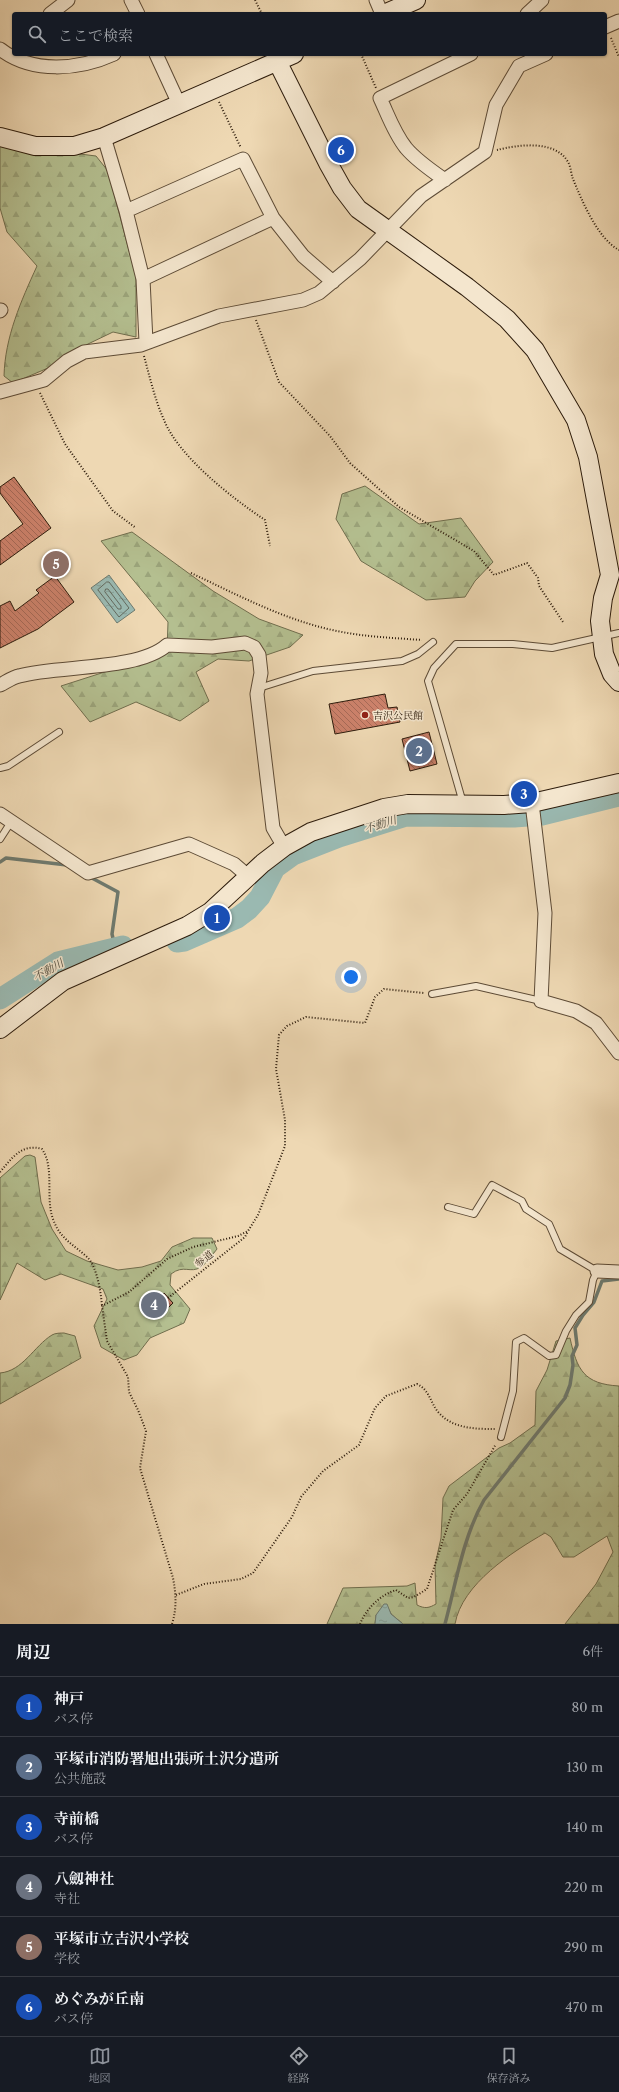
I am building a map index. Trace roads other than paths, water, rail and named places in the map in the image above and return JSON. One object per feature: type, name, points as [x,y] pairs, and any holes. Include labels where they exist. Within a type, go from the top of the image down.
[{"type":"street","points":[[53,12],[68,0]]},
{"type":"street","points":[[131,0],[137,12]]},
{"type":"street","points":[[376,0],[382,12]]},
{"type":"street","points":[[388,12],[416,0]]},
{"type":"street","points":[[529,12],[542,0]]},
{"type":"street","points":[[607,27],[619,21]]},
{"type":"street","points":[[0,49],[12,53]]},
{"type":"street","points":[[25,58],[42,67],[71,67],[96,62],[110,56]]},
{"type":"street","points":[[157,56],[180,104]]},
{"type":"street","points":[[0,137],[35,146],[74,146],[104,138],[289,56]]},
{"type":"street","points":[[445,180],[421,163],[406,148],[396,132],[380,98],[467,56]]},
{"type":"street","points":[[0,392],[44,380],[67,360],[84,352],[144,344],[219,316],[303,300],[320,293],[360,259],[421,196],[485,152],[496,105],[519,66],[542,56]]},
{"type":"street","points":[[277,61],[309,128],[342,188],[358,209],[467,287],[507,319],[535,350],[576,420],[588,457],[610,575],[603,598],[600,621],[611,636],[604,654],[612,674],[619,682]]},
{"type":"street","points":[[104,138],[126,211],[142,279],[144,344]]},
{"type":"street","points":[[126,211],[243,159],[273,218],[302,256],[333,282]]},
{"type":"street","points":[[142,279],[273,218]]},
{"type":"street","points":[[0,685],[19,676],[139,659],[160,651],[167,645],[212,647],[245,643],[254,647],[259,654],[261,673],[257,689],[273,828],[284,847]]},
{"type":"street","points":[[0,1028],[63,982],[187,926],[210,912],[263,863],[284,847],[311,832],[384,808],[408,804],[463,803],[504,805],[532,803],[619,783]]},
{"type":"street","points":[[532,803],[545,913],[541,1001],[576,1011],[596,1023],[619,1053]]},
{"type":"street","points":[[0,814],[88,873],[189,844],[234,864],[249,877]]},
{"type":"street","points":[[597,1271],[619,1272]]},
{"type":"lane","points":[[463,803],[428,680],[434,668],[456,644],[519,644],[552,648],[611,636]]},
{"type":"lane","points":[[257,689],[314,671],[402,660],[418,654],[433,642]]},
{"type":"lane","points":[[0,768],[8,766],[59,732]]},
{"type":"lane","points":[[0,839],[11,822]]},
{"type":"lane","points":[[432,994],[476,986],[541,1001]]},
{"type":"lane","points":[[448,1208],[474,1214],[492,1185],[522,1201],[526,1209],[549,1224],[560,1249],[597,1271],[593,1280],[589,1302],[576,1315],[566,1331],[556,1355],[549,1356],[524,1338],[516,1342],[513,1391],[501,1437]]},
{"type":"water","points":[[109,575],[135,610],[117,623],[91,588]]},
{"type":"water","points":[[384,1604],[387,1604],[391,1614],[403,1624],[375,1624],[376,1615]]},
{"type":"waterway","name":"不動川","points":[[177,942],[184,941],[237,918],[249,909],[260,897],[275,868],[293,855],[339,837],[406,816],[514,817],[542,815],[619,796]]},
{"type":"waterway","points":[[0,862],[6,858],[67,865]]},
{"type":"waterway","points":[[90,877],[118,892],[112,934],[115,947]]},
{"type":"waterway","name":"不動川","points":[[0,999],[58,962],[123,946]]},
{"type":"waterway","points":[[445,1624],[465,1545],[484,1500],[565,1398],[570,1385],[573,1365],[572,1356],[577,1345],[575,1328],[583,1315],[594,1302],[602,1281],[619,1279]]},
{"type":"place","name":"めぐみが丘南","points":[[341,150]]},
{"type":"place","name":"平塚市立吉沢小学校","points":[[56,564]]},
{"type":"place","name":"吉沢公民館","points":[[365,715]]},
{"type":"place","name":"平塚市消防署旭出張所土沢分遣所","points":[[419,751]]},
{"type":"place","name":"寺前橋","points":[[524,794]]},
{"type":"place","name":"神戸","points":[[217,918]]},
{"type":"place","name":"八劔神社","points":[[154,1305]]}]
